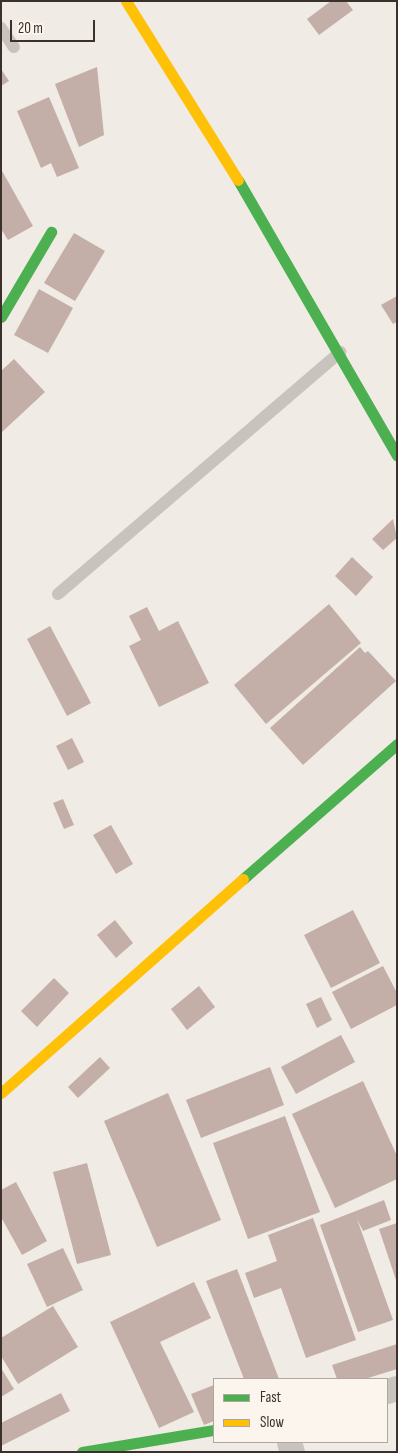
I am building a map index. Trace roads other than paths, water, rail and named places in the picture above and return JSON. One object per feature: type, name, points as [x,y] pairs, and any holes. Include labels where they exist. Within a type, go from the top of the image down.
[{"type":"street","points":[[126,1],[200,115],[340,352],[397,455]]},
{"type":"street","points":[[1,317],[51,232]]},
{"type":"street","points":[[1,1093],[397,744]]},
{"type":"street","points":[[82,1452],[213,1430]]},
{"type":"lane","points":[[1,28],[14,47]]},
{"type":"lane","points":[[58,594],[340,352]]}]
